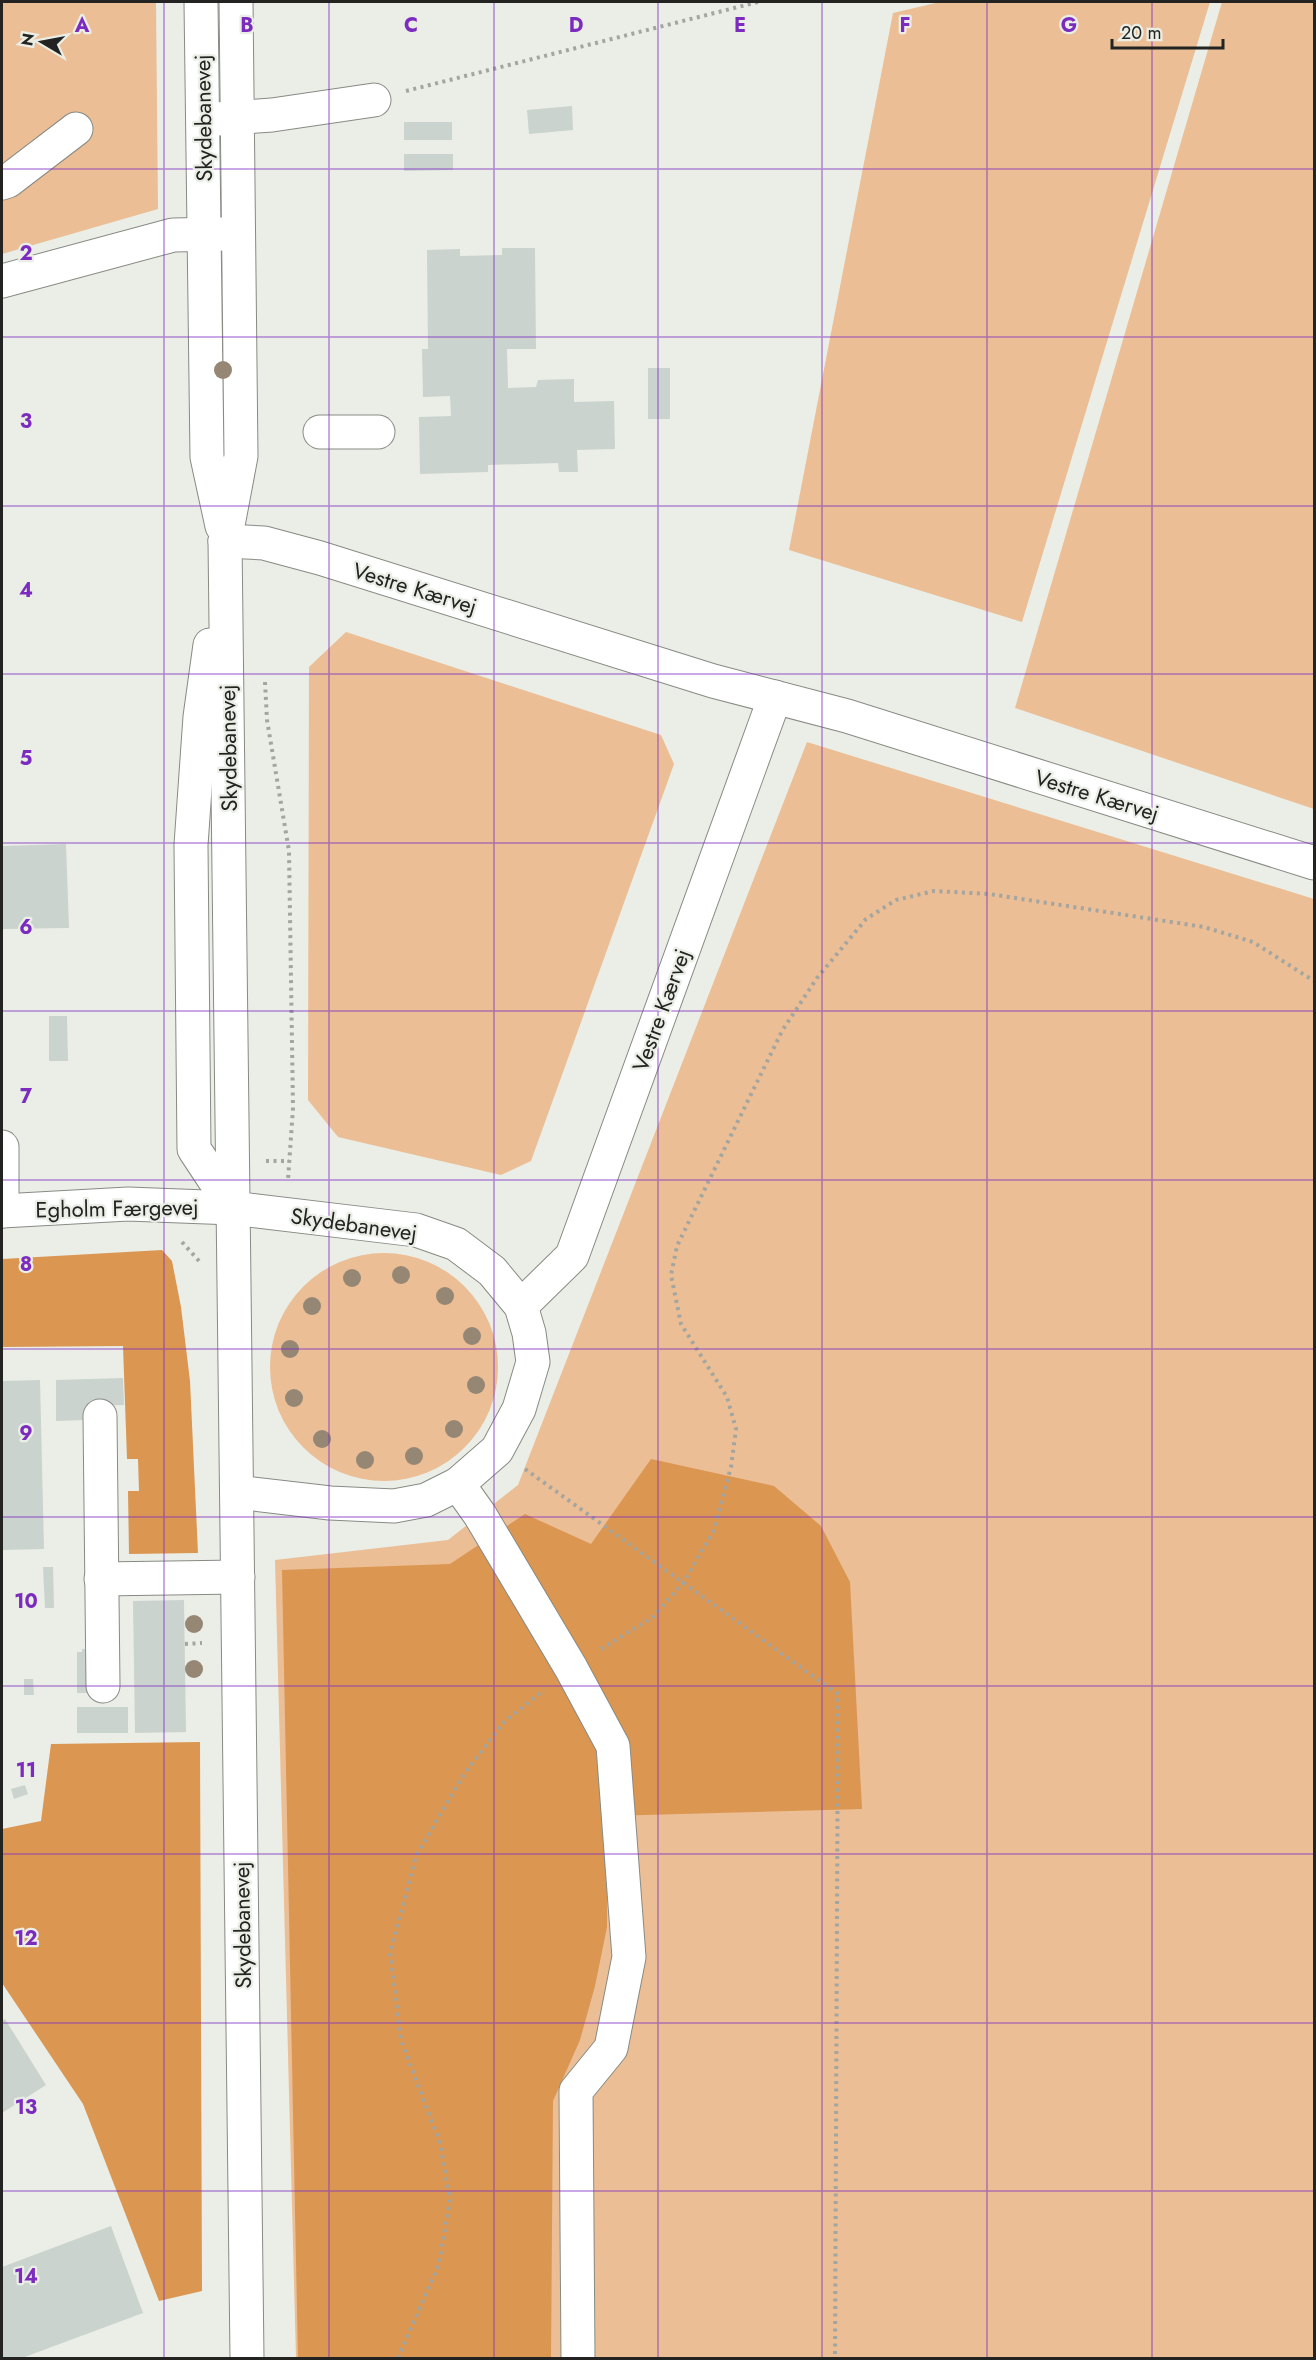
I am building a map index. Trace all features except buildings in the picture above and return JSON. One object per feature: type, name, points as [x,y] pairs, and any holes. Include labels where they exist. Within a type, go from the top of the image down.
[{"type":"street","name":"Skydebanevej","points":[[201,2],[207,457],[225,541]]},
{"type":"street","name":"Skydebanevej","points":[[236,2],[241,456],[225,541],[247,2358]]},
{"type":"street","points":[[203,120],[272,115],[374,100]]},
{"type":"street","points":[[2,183],[8,181],[76,129]]},
{"type":"street","points":[[2,281],[173,235],[238,234]]},
{"type":"street","points":[[320,432],[378,432]]},
{"type":"street","name":"Vestre Kærvej","points":[[225,541],[264,543],[320,558],[701,677],[847,716],[1314,863]]},
{"type":"street","name":"Vestre Kærvej","points":[[521,1306],[572,1256],[775,697]]},
{"type":"street","points":[[2,1147],[2,1211]]},
{"type":"street","name":"Egholm Færgevej","points":[[2,1211],[128,1204],[233,1208]]},
{"type":"street","name":"Skydebanevej","points":[[233,1208],[416,1230],[456,1244],[492,1270],[521,1306],[533,1362],[519,1408],[497,1450],[458,1484],[426,1500],[394,1506],[330,1503],[237,1492]]},
{"type":"street","points":[[100,1416],[103,1686]]},
{"type":"street","points":[[458,1484],[480,1515],[571,1668],[613,1746],[629,1957],[611,2048],[576,2091],[578,2358]]},
{"type":"street","points":[[101,1579],[238,1577]]},
{"type":"path","points":[[374,100],[758,2]]},
{"type":"path","points":[[265,675],[267,720],[289,851],[293,1108],[288,1179]]},
{"type":"path","points":[[398,2358],[439,2264],[450,2200],[440,2143],[401,2040],[390,1952],[416,1856],[464,1774],[504,1722],[571,1668],[653,1617],[683,1583],[713,1532],[731,1467],[736,1429],[727,1397],[681,1324],[671,1275],[677,1246],[782,1031],[817,978],[866,919],[896,900],[934,891],[989,894],[1204,927],[1253,942],[1314,981]]},
{"type":"path","points":[[497,1450],[838,1694],[835,2358]]},
{"type":"shaded area","points":[[2,2],[156,2],[158,209],[2,254]]},
{"type":"shaded area","points":[[940,2],[1210,2],[1022,622],[789,550],[893,13]]},
{"type":"shaded area","points":[[1222,2],[1314,2],[1314,809],[1015,708]]},
{"type":"shaded area","points":[[346,632],[661,735],[674,764],[531,1161],[501,1175],[338,1137],[308,1100],[309,667]]},
{"type":"shaded area","points":[[807,742],[1314,899],[1314,2358],[296,2358],[275,1560],[448,1540],[518,1485]]},
{"type":"shaded area","points":[[162,1250],[172,1261],[181,1307],[190,1381],[198,1553],[129,1554],[128,1491],[139,1491],[138,1459],[127,1459],[123,1346],[2,1347],[2,1259]]},
{"type":"shaded area","points":[[373,1253],[395,1253],[438,1266],[465,1286],[485,1313],[496,1345],[498,1367],[496,1389],[485,1421],[465,1448],[438,1468],[417,1476],[395,1481],[373,1481],[330,1468],[303,1448],[283,1421],[275,1400],[270,1378],[270,1356],[283,1313],[303,1286],[330,1266],[351,1258]]},
{"type":"shaded area","points":[[651,1459],[774,1486],[821,1526],[850,1582],[862,1809],[607,1816],[607,1927],[595,1986],[580,2040],[553,2101],[551,2358],[298,2358],[282,1570],[450,1564],[525,1514],[591,1544]]},
{"type":"shaded area","points":[[200,1742],[202,2291],[159,2301],[83,2104],[2,1983],[2,1829],[41,1821],[51,1744]]}]
